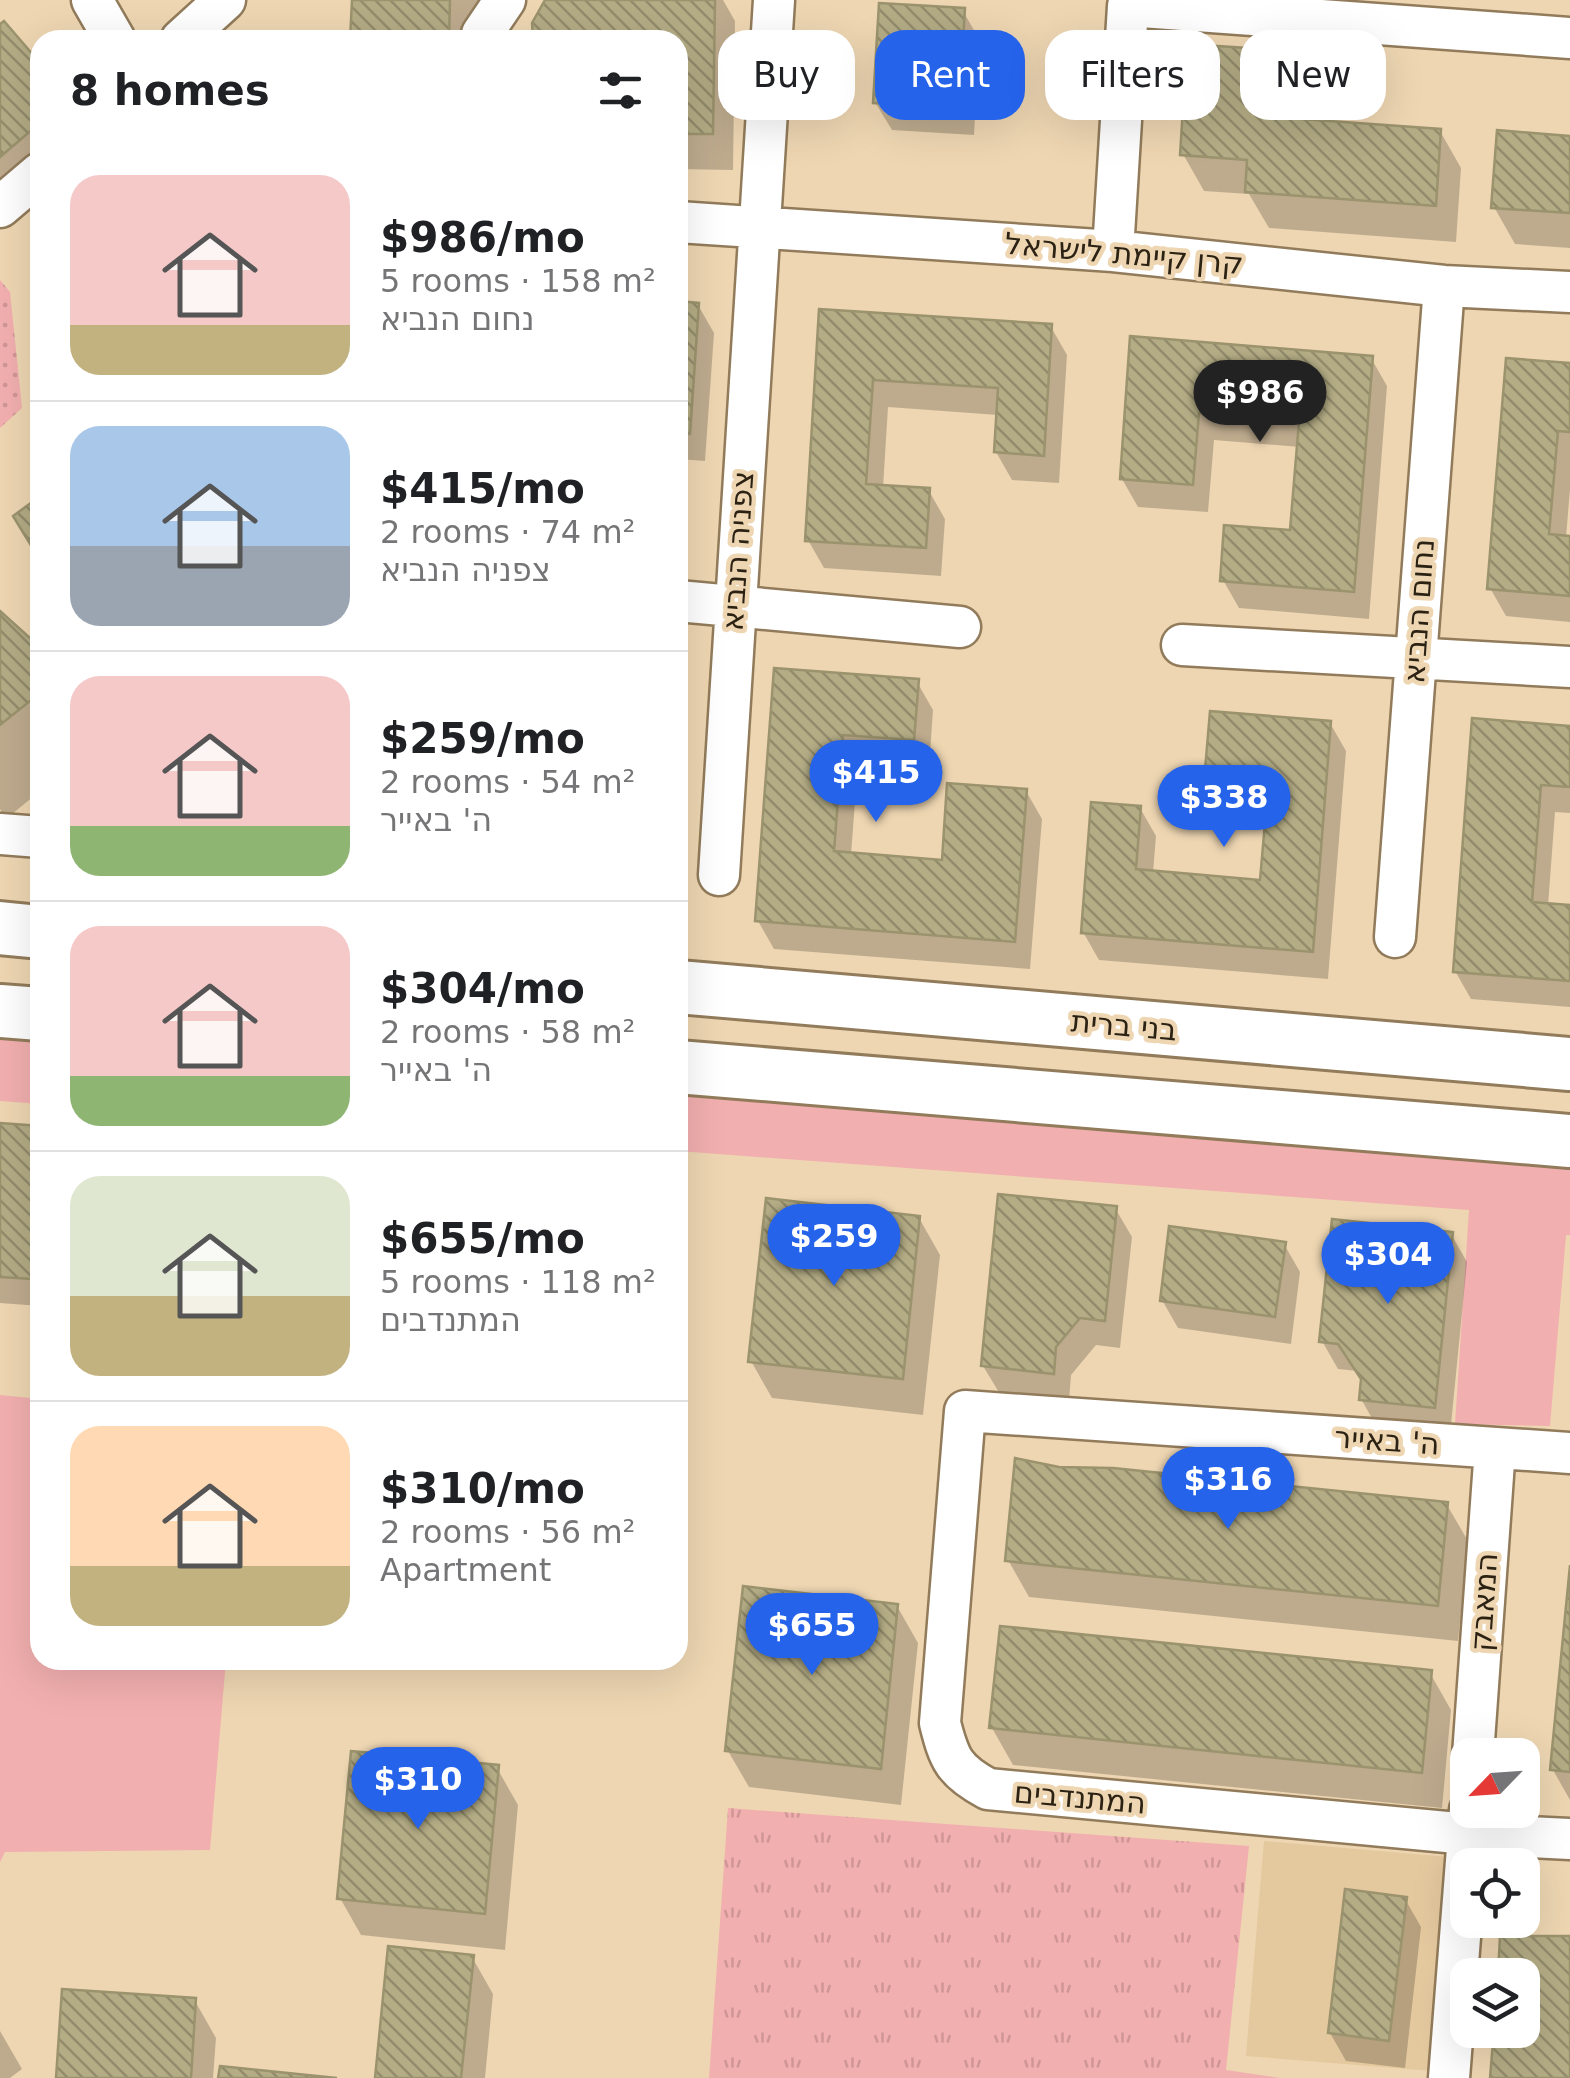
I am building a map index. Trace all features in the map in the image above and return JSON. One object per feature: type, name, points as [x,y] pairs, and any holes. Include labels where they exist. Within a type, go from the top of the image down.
[{"type":"main road","points":[[0,928],[30,931]]},
{"type":"main road","name":"בני ברית","points":[[688,988],[1570,1064]]},
{"type":"main road","points":[[0,1011],[30,1013]]},
{"type":"main road","points":[[688,1068],[1570,1141]]},
{"type":"street","points":[[92,0],[109,30]]},
{"type":"street","points":[[192,30],[225,0]]},
{"type":"street","points":[[485,30],[505,0]]},
{"type":"street","name":"צפניה הנביא","points":[[719,875],[774,0]]},
{"type":"street","points":[[1113,251],[1128,6],[1570,38]]},
{"type":"street","points":[[0,207],[30,182]]},
{"type":"street","name":"קרן קיימת לישראל","points":[[688,222],[1113,251],[1444,286],[1570,292]]},
{"type":"street","name":"נחום הנביא","points":[[1395,936],[1444,286]]},
{"type":"street","points":[[688,601],[960,627]]},
{"type":"street","points":[[1182,645],[1570,668]]},
{"type":"street","points":[[0,834],[30,836]]},
{"type":"street","name":"ה' באייר","points":[[965,1411],[1570,1453]]},
{"type":"street","name":"המתנדבים","points":[[965,1411],[940,1723],[948,1756],[966,1777],[988,1789],[1450,1821]]},
{"type":"street","name":"המאבק","points":[[1475,1738],[1494,1448]]},
{"type":"street","points":[[1448,2078],[1469,1828]]},
{"type":"street","name":"המתנדבים","points":[[1505,1828],[1570,1839]]},
{"type":"shaded area","points":[[1264,1841],[1449,1857],[1432,2071],[1246,2056]]},
{"type":"green space","points":[[0,280],[10,292],[22,408],[0,428]]},
{"type":"green space","points":[[0,1028],[30,1030],[30,1103],[0,1101]]},
{"type":"green space","points":[[688,1086],[1570,1160],[1570,1235],[1566,1235],[1550,1426],[1455,1424],[1469,1210],[688,1152]]},
{"type":"green space","points":[[0,1395],[30,1398],[30,1670],[225,1670],[210,1850],[5,1852],[0,1862]]},
{"type":"green space","points":[[728,1808],[1249,1846],[1226,2070],[1280,2078],[709,2078]]},
{"type":"building","points":[[352,0],[450,0],[449,30],[350,30]]},
{"type":"building","points":[[545,0],[715,0],[713,134],[688,134],[688,30],[532,30],[532,23]]},
{"type":"building","points":[[879,3],[965,8],[964,30],[877,30]]},
{"type":"building","points":[[4,21],[30,51],[30,132],[0,157],[0,24]]},
{"type":"building","points":[[1220,46],[1240,48],[1240,120],[1314,120],[1441,129],[1436,206],[1245,192],[1247,160],[1180,155],[1182,120],[1220,120]]},
{"type":"building","points":[[1497,130],[1570,136],[1570,213],[1491,208]]},
{"type":"building","points":[[688,302],[699,303],[688,434]]},
{"type":"building","points":[[819,309],[1052,324],[1044,456],[994,452],[998,388],[873,380],[866,484],[930,488],[926,548],[805,541]]},
{"type":"building","points":[[1130,336],[1373,356],[1354,592],[1220,581],[1224,525],[1290,530],[1299,421],[1199,413],[1193,485],[1120,479]]},
{"type":"building","points":[[1506,358],[1570,363],[1570,432],[1558,431],[1549,534],[1570,536],[1570,596],[1487,589]]},
{"type":"building","points":[[30,504],[30,544],[13,516]]},
{"type":"building","points":[[0,611],[30,638],[30,701],[0,725]]},
{"type":"building","points":[[774,668],[919,679],[914,740],[843,735],[834,851],[942,860],[947,783],[1027,789],[1015,942],[755,921]]},
{"type":"building","points":[[1210,711],[1331,721],[1313,952],[1081,933],[1091,802],[1141,806],[1136,869],[1260,880],[1269,776],[1205,770]]},
{"type":"building","points":[[1472,718],[1570,726],[1570,787],[1541,785],[1532,902],[1570,905],[1570,981],[1453,972]]},
{"type":"building","points":[[0,1123],[30,1125],[30,1279],[0,1277]]},
{"type":"building","points":[[998,1194],[1117,1206],[1105,1321],[1080,1318],[1056,1347],[1054,1374],[981,1366]]},
{"type":"building","points":[[766,1198],[920,1216],[903,1379],[748,1362]]},
{"type":"building","points":[[1332,1219],[1453,1232],[1435,1408],[1359,1400],[1361,1379],[1338,1344],[1319,1342]]},
{"type":"building","points":[[1169,1226],[1286,1242],[1275,1317],[1160,1301]]},
{"type":"building","points":[[1015,1458],[1059,1467],[1113,1468],[1448,1502],[1438,1606],[1005,1561]]},
{"type":"building","points":[[1570,1565],[1570,1772],[1550,1770]]},
{"type":"building","points":[[743,1586],[898,1604],[881,1769],[725,1751]]},
{"type":"building","points":[[1000,1626],[1432,1670],[1422,1773],[989,1728]]},
{"type":"building","points":[[351,1751],[499,1765],[485,1914],[337,1899]]},
{"type":"building","points":[[1345,1889],[1407,1897],[1389,2041],[1328,2033]]},
{"type":"building","points":[[1570,1936],[1570,2078],[1490,2078],[1492,2048],[1540,2048],[1540,1958],[1499,1958],[1500,1938]]},
{"type":"building","points":[[388,1946],[474,1955],[461,2078],[375,2078]]},
{"type":"building","points":[[62,1989],[196,1998],[191,2078],[56,2078]]},
{"type":"building","points":[[220,2066],[327,2077],[337,2078],[218,2078]]}]
